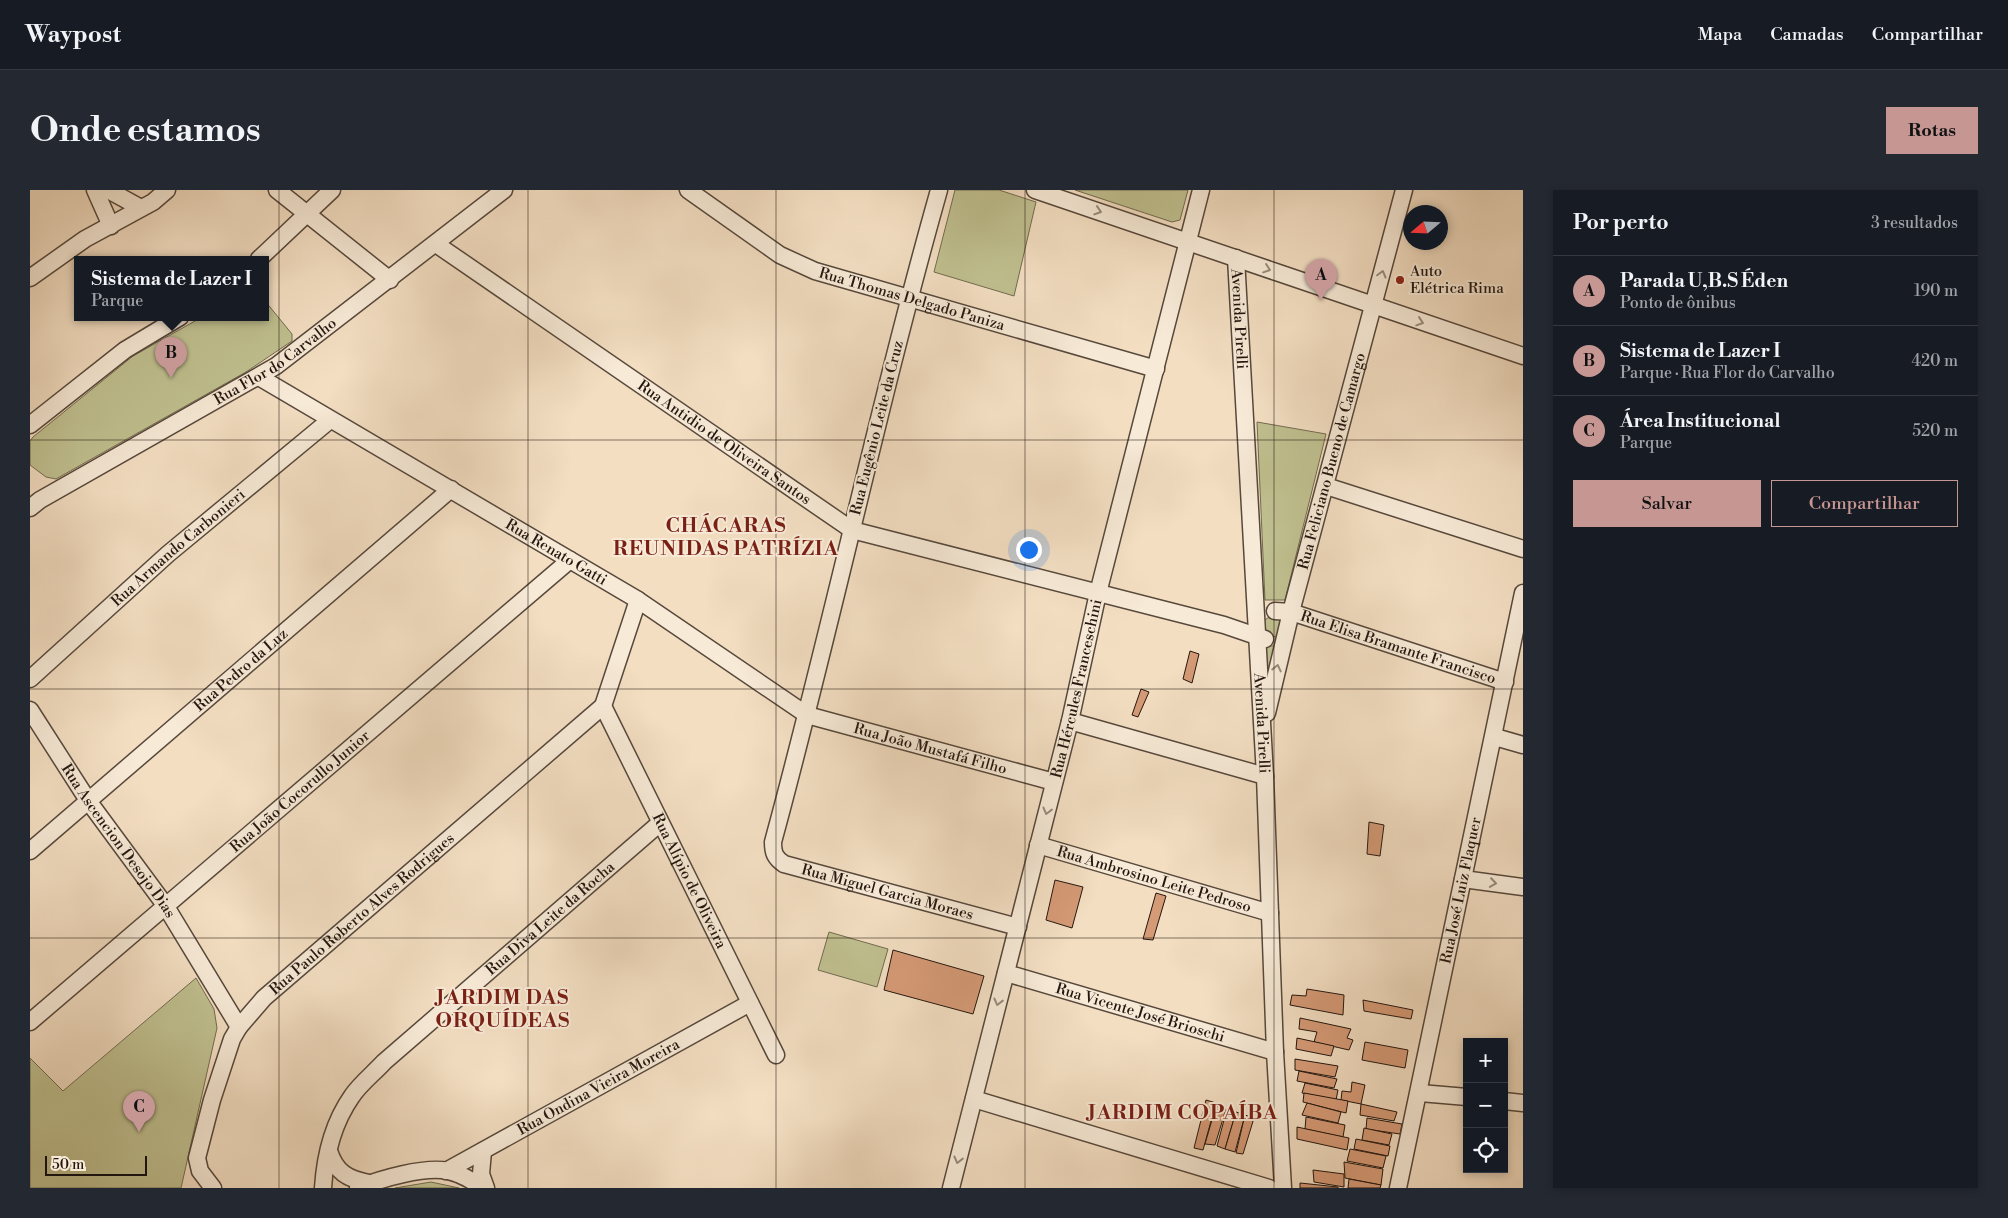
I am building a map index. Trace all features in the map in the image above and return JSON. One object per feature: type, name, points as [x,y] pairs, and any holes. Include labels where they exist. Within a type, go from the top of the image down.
[{"type":"street","points":[[96,190],[111,226]]},
{"type":"street","points":[[108,190],[141,208]]},
{"type":"street","points":[[30,278],[84,239],[111,226],[167,190]]},
{"type":"street","points":[[277,190],[390,280]]},
{"type":"street","points":[[263,256],[332,190]]},
{"type":"street","name":"Rua Flor do Carvalho","points":[[33,500],[276,366],[390,280],[504,190]]},
{"type":"street","name":"Rua Thomas Delgado Paniza","points":[[688,190],[780,255],[814,271],[1156,369]]},
{"type":"street","name":"Rua Eugênio Leite da Cruz","points":[[773,842],[807,715],[908,299],[940,190]]},
{"type":"street","points":[[1035,190],[1188,241],[1373,307],[1523,356]]},
{"type":"street","name":"Rua Hércules Franceschini","points":[[951,1188],[1070,721],[1098,593],[1201,190]]},
{"type":"street","name":"Rua Feliciano Bueno de Camargo","points":[[1262,732],[1286,630],[1267,622],[1326,486],[1404,190]]},
{"type":"street","name":"Rua Antidio de Oliveira Santos","points":[[436,244],[852,530],[1098,593]]},
{"type":"street","name":"Avenida Pirelli","points":[[1236,258],[1267,622],[1262,732],[1275,1052],[1283,1188]]},
{"type":"street","points":[[30,425],[125,350],[173,321]]},
{"type":"street","name":"Rua Renato Gatti","points":[[276,366],[298,401]]},
{"type":"street","name":"Rua Renato Gatti","points":[[258,377],[638,600],[807,715]]},
{"type":"street","name":"Rua Armando Carbonieri","points":[[30,679],[168,554],[330,420]]},
{"type":"street","points":[[1326,486],[1523,548]]},
{"type":"street","name":"Rua Pedro da Luz","points":[[30,851],[451,489]]},
{"type":"street","name":"Rua João Cocorullo Junior","points":[[30,1022],[570,560]]},
{"type":"street","points":[[1098,593],[1224,625],[1267,622],[1276,641],[1283,637],[1286,630]]},
{"type":"street","name":"Rua José Luiz Flaquer","points":[[1398,1188],[1420,1093],[1463,879],[1495,737],[1523,599]]},
{"type":"street","points":[[603,706],[638,600]]},
{"type":"street","name":"Rua Elisa Bramante Francisco","points":[[1267,622],[1505,682]]},
{"type":"street","name":"Rua Alípio de Oliveira","points":[[603,706],[776,1055]]},
{"type":"street","name":"Rua Paulo Roberto Alves Rodrigues","points":[[213,1188],[200,1172],[197,1158],[212,1100],[232,1039],[239,1027],[264,998],[603,706]]},
{"type":"street","name":"Rua Ascencion Desojo Dias","points":[[30,710],[89,802],[165,905],[239,1027]]},
{"type":"street","name":"Rua João Mustafá Filho","points":[[807,715],[1054,782]]},
{"type":"street","points":[[1070,721],[1265,776]]},
{"type":"street","points":[[1495,737],[1523,745]]},
{"type":"street","name":"Rua Diva Leite da Rocha","points":[[323,1188],[333,1131],[352,1095],[384,1062],[660,823]]},
{"type":"street","name":"Rua Miguel Garcia Moraes","points":[[773,842],[776,859],[784,864],[1018,927]]},
{"type":"street","name":"Rua Ambrosino Leite Pedroso","points":[[1038,845],[1270,913]]},
{"type":"street","points":[[1463,879],[1523,887]]},
{"type":"street","name":"Rua Vicente José Brioschi","points":[[1006,973],[1275,1052]]},
{"type":"street","name":"Rua Ondina Vieira Moreira","points":[[446,1171],[750,1003]]},
{"type":"street","points":[[1420,1093],[1463,1097]]},
{"type":"street","points":[[974,1099],[1269,1188]]},
{"type":"street","points":[[1508,1101],[1523,1103]]},
{"type":"street","points":[[483,1150],[481,1174],[484,1188]]},
{"type":"street","points":[[328,1151],[332,1162],[340,1172],[363,1186],[411,1174],[446,1171],[469,1179],[484,1188]]},
{"type":"green space","points":[[955,190],[999,190],[1036,202],[1014,296],[934,272]]},
{"type":"green space","points":[[1075,190],[1188,190],[1180,220],[1172,222]]},
{"type":"green space","points":[[269,306],[292,334],[292,341],[246,372],[56,479],[46,477],[30,465],[30,441],[33,437],[133,356],[195,321],[269,321]]},
{"type":"green space","points":[[1257,422],[1326,434],[1285,600],[1265,600]]},
{"type":"green space","points":[[1272,617],[1279,620],[1282,627],[1279,634],[1272,637],[1265,634],[1262,627],[1265,620]]},
{"type":"green space","points":[[1262,643],[1266,646],[1276,646],[1262,701]]},
{"type":"green space","points":[[829,932],[888,949],[877,987],[818,970]]},
{"type":"green space","points":[[196,978],[214,1009],[217,1028],[181,1188],[30,1188],[30,1058],[63,1091]]},
{"type":"green space","points":[[431,1182],[459,1188],[395,1188]]},
{"type":"building","points":[[1190,651],[1199,654],[1192,683],[1183,679]]},
{"type":"building","points":[[1141,689],[1149,692],[1138,717],[1132,715]]},
{"type":"building","points":[[1369,822],[1384,825],[1380,856],[1367,854]]},
{"type":"building","points":[[1055,880],[1083,887],[1072,928],[1046,920]]},
{"type":"building","points":[[1156,893],[1166,896],[1153,940],[1143,939]]},
{"type":"building","points":[[893,950],[984,976],[973,1014],[884,990]]},
{"type":"building","points":[[1307,989],[1344,995],[1343,1015],[1290,1005],[1292,995],[1306,996]]},
{"type":"building","points":[[1363,1000],[1413,1010],[1411,1019],[1364,1011]]},
{"type":"building","points":[[1300,1018],[1351,1029],[1347,1038],[1353,1040],[1349,1050],[1314,1042],[1317,1032],[1299,1029]]},
{"type":"building","points":[[1297,1038],[1334,1046],[1331,1056],[1296,1049]]},
{"type":"building","points":[[1365,1042],[1408,1050],[1405,1068],[1362,1060]]},
{"type":"building","points":[[1295,1059],[1338,1066],[1335,1077],[1295,1070]]},
{"type":"building","points":[[1299,1071],[1337,1079],[1334,1088],[1297,1081]]},
{"type":"building","points":[[1352,1082],[1365,1085],[1361,1104],[1341,1100],[1342,1091],[1351,1092]]},
{"type":"building","points":[[1305,1083],[1338,1090],[1336,1100],[1302,1093]]},
{"type":"building","points":[[1304,1093],[1348,1101],[1346,1113],[1303,1102]]},
{"type":"building","points":[[1206,1100],[1216,1103],[1203,1150],[1194,1148]]},
{"type":"building","points":[[1307,1103],[1341,1112],[1338,1123],[1302,1115]]},
{"type":"building","points":[[1361,1104],[1397,1112],[1394,1121],[1360,1115]]},
{"type":"building","points":[[1216,1106],[1226,1109],[1215,1145],[1205,1144]]},
{"type":"building","points":[[1227,1109],[1236,1112],[1225,1149],[1217,1146]]},
{"type":"building","points":[[1236,1112],[1245,1115],[1235,1152],[1225,1149]]},
{"type":"building","points":[[1245,1115],[1254,1118],[1243,1154],[1236,1153]]},
{"type":"building","points":[[1306,1117],[1345,1125],[1343,1137],[1305,1129]]},
{"type":"building","points":[[1367,1118],[1402,1124],[1400,1134],[1366,1129]]},
{"type":"building","points":[[1297,1127],[1349,1138],[1347,1150],[1297,1139]]},
{"type":"building","points":[[1364,1128],[1392,1134],[1389,1145],[1362,1140]]},
{"type":"building","points":[[1356,1139],[1390,1146],[1388,1156],[1354,1149]]},
{"type":"building","points":[[1350,1149],[1386,1156],[1383,1168],[1347,1161]]},
{"type":"building","points":[[1344,1162],[1383,1169],[1381,1185],[1345,1178]]},
{"type":"building","points":[[1313,1170],[1344,1174],[1344,1187],[1314,1182]]},
{"type":"building","points":[[1349,1179],[1381,1185],[1380,1188],[1348,1188]]},
{"type":"building","points":[[1300,1183],[1338,1187],[1338,1188],[1300,1188]]},
{"type":"place","name":"Auto Elétrica Rima","points":[[1400,280]]},
{"type":"place","name":"Parada U,B.S Éden","points":[[1321,300]]},
{"type":"place","name":"Sistema de Lazer I","points":[[171,378]]},
{"type":"place","name":"Área Institucional","points":[[139,1132]]},
{"type":"district","name":"CHÁCARAS REUNIDAS PATRÍZIA","points":[[726,538]]},
{"type":"district","name":"JARDIM DAS ORQUÍDEAS","points":[[503,1010]]},
{"type":"district","name":"JARDIM COPAÍBA","points":[[1183,1113]]}]
